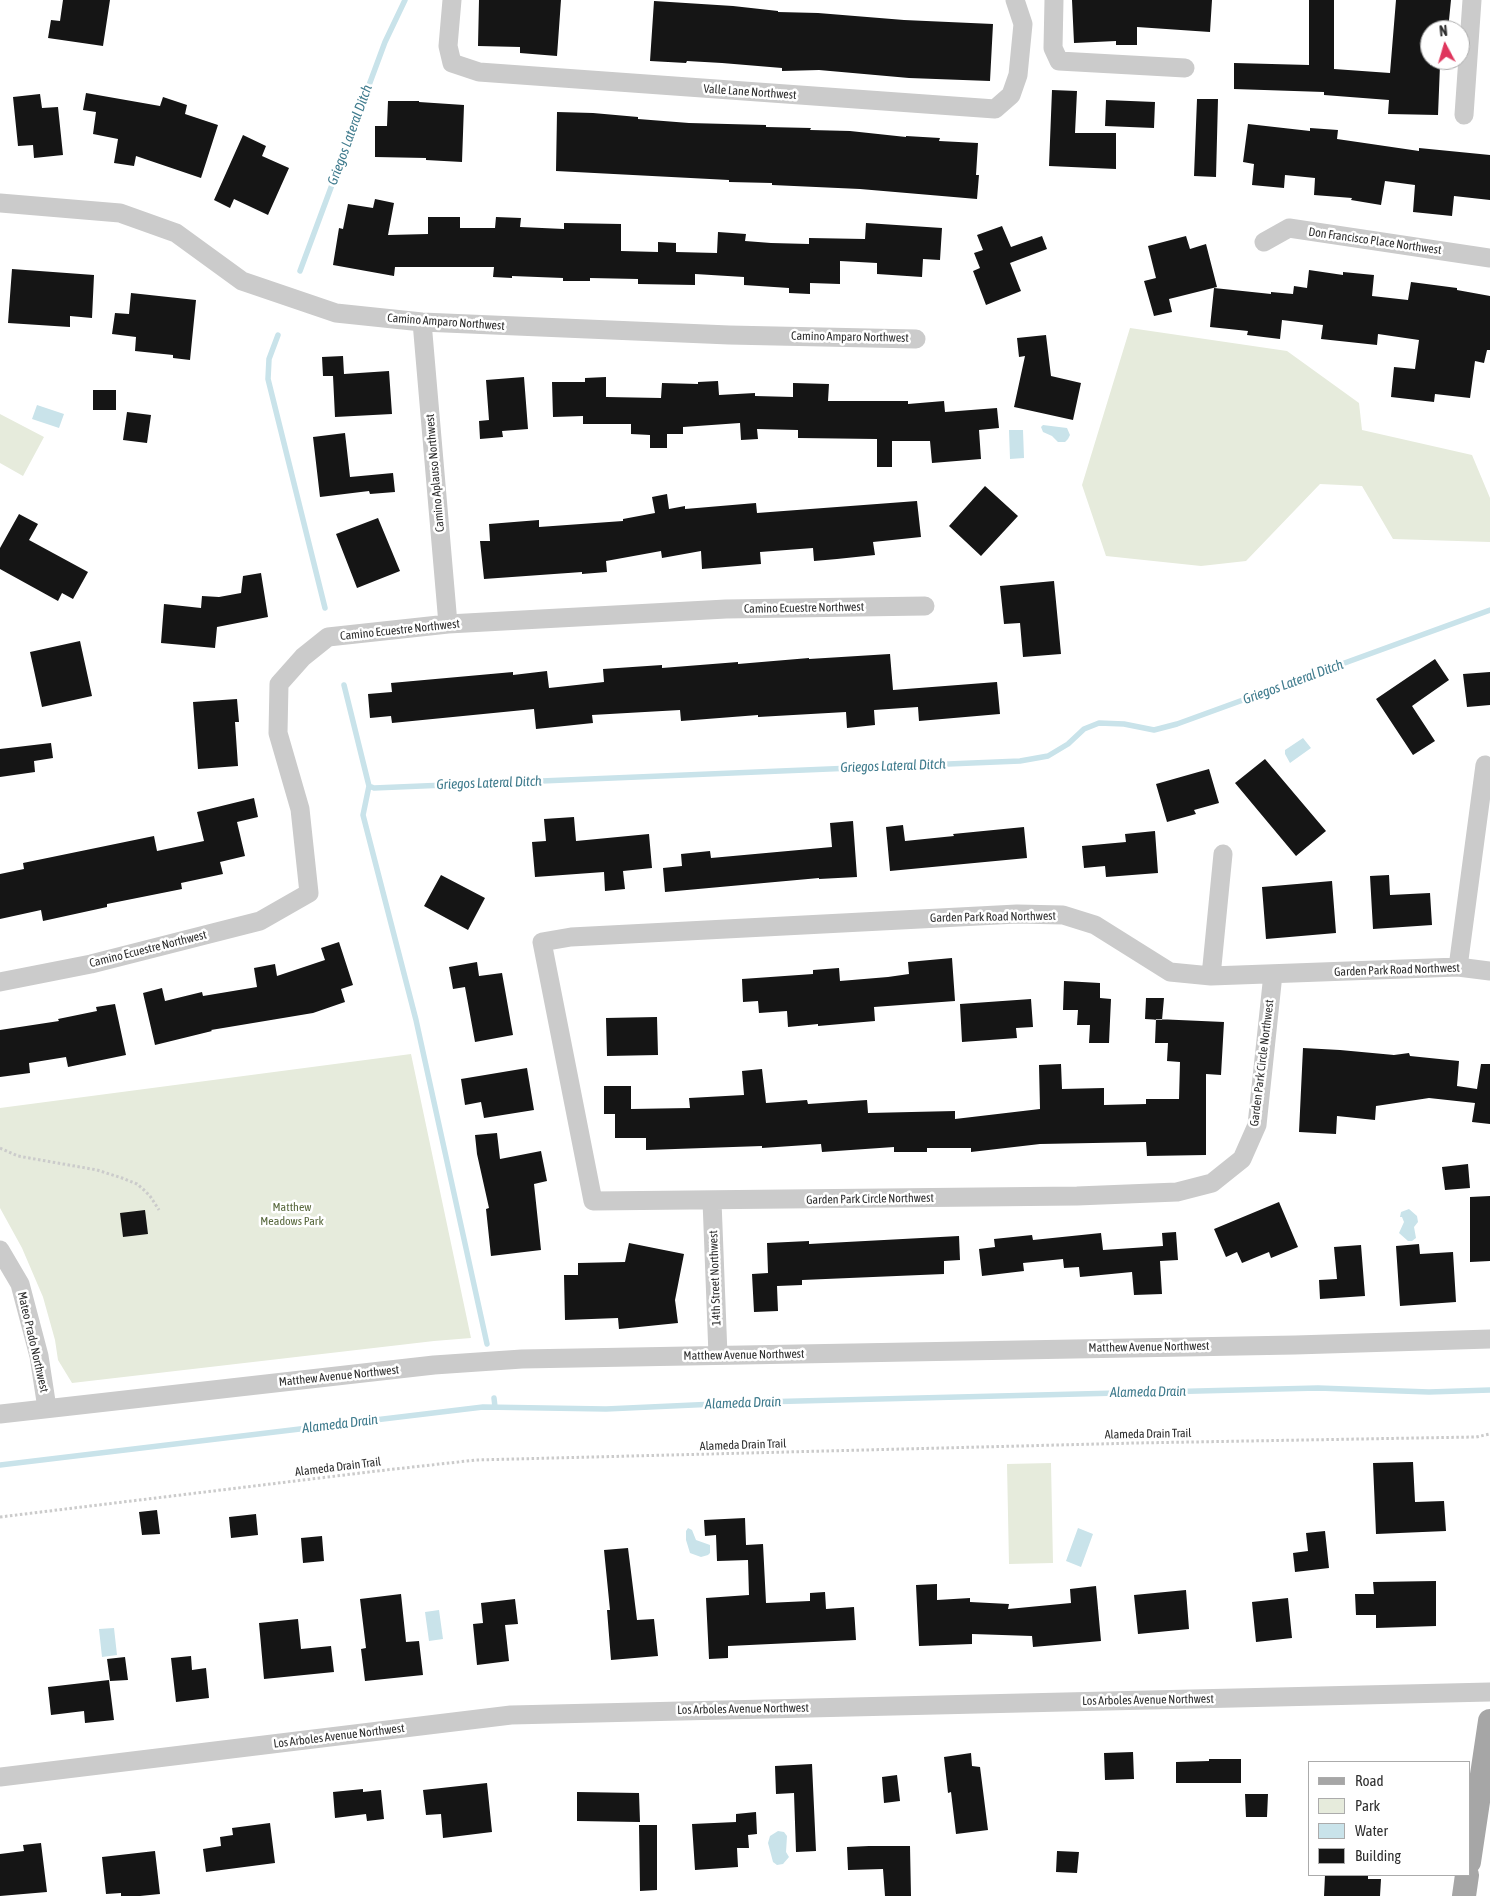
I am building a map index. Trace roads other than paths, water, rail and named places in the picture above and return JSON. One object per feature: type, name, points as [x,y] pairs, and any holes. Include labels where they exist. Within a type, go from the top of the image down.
[{"type":"main road","points":[[1470,1855],[1490,1721]]},
{"type":"main road","points":[[1464,1896],[1467,1876]]},
{"type":"street","name":"Valle Lane Northwest","points":[[452,0],[448,46],[452,63],[480,72],[995,109],[1012,95],[1018,75],[1023,24],[1014,0]]},
{"type":"street","points":[[1054,0],[1053,48],[1059,61],[1186,68]]},
{"type":"street","points":[[1464,115],[1472,0]]},
{"type":"street","name":"Camino Amparo Northwest","points":[[0,203],[120,213],[176,233],[242,281],[336,312],[422,322],[729,335],[916,339]]},
{"type":"street","name":"Don Francisco Place Northwest","points":[[1264,242],[1289,228],[1490,258]]},
{"type":"street","name":"Camino Aplauso Northwest","points":[[422,322],[448,624]]},
{"type":"street","name":"Camino Ecuestre Northwest","points":[[0,982],[91,964],[260,921],[309,893],[300,809],[278,733],[279,684],[302,658],[328,637],[448,624],[726,608],[926,606]]},
{"type":"street","points":[[1458,967],[1485,765]]},
{"type":"street","points":[[1211,976],[1224,854]]},
{"type":"street","name":"Garden Park Road Northwest","points":[[571,937],[1017,914],[1063,915],[1095,925],[1170,972],[1211,976],[1458,967],[1490,971]]},
{"type":"street","name":"Garden Park Circle Northwest","points":[[571,937],[542,942],[593,1201],[1076,1196],[1177,1192],[1212,1183],[1242,1159],[1257,1126],[1273,974]]},
{"type":"street","name":"14th Street Northwest","points":[[712,1201],[718,1355]]},
{"type":"street","name":"Mateo Prado Northwest","points":[[0,1250],[20,1284],[38,1356],[47,1408]]},
{"type":"street","name":"Matthew Avenue Northwest","points":[[0,1414],[477,1361],[1295,1345],[1490,1339]]},
{"type":"street","name":"Los Arboles Avenue Northwest","points":[[0,1778],[511,1715],[1490,1692]]},
{"type":"water","points":[[37,405],[64,414],[59,428],[32,419]]},
{"type":"water","points":[[1043,425],[1067,428],[1070,435],[1065,442],[1058,442],[1052,436],[1043,432],[1041,427]]},
{"type":"water","points":[[1009,430],[1023,430],[1024,458],[1010,459]]},
{"type":"water","points":[[1303,738],[1311,748],[1290,763],[1285,750]]},
{"type":"water","points":[[1409,1209],[1417,1216],[1418,1222],[1414,1227],[1416,1238],[1412,1241],[1408,1241],[1399,1233],[1404,1222],[1402,1217],[1400,1217],[1401,1212]]},
{"type":"water","points":[[688,1528],[692,1530],[696,1540],[710,1545],[710,1553],[708,1555],[701,1557],[690,1553],[686,1540]]},
{"type":"water","points":[[1078,1528],[1093,1534],[1081,1567],[1066,1561]]},
{"type":"water","points":[[439,1610],[443,1639],[429,1641],[425,1612]]},
{"type":"water","points":[[114,1628],[117,1655],[102,1657],[99,1629]]},
{"type":"water","points":[[778,1831],[784,1832],[787,1836],[786,1852],[789,1857],[783,1864],[777,1865],[773,1862],[768,1843],[770,1836]]},
{"type":"waterway","name":"Griegos Lateral Ditch","points":[[300,271],[385,42],[405,0]]},
{"type":"waterway","name":"Griegos Lateral Ditch","points":[[278,335],[269,359],[268,379],[325,608]]},
{"type":"waterway","name":"Griegos Lateral Ditch","points":[[344,685],[369,786],[374,788],[1020,761],[1048,756],[1068,744],[1084,729],[1099,723],[1124,724],[1154,730],[1177,724],[1490,610]]},
{"type":"waterway","points":[[369,786],[363,815],[416,1020],[487,1344]]},
{"type":"waterway","name":"Alameda Drain","points":[[0,1465],[483,1407],[606,1409],[759,1402],[1318,1388],[1429,1392],[1490,1390]]},
{"type":"waterway","points":[[494,1398],[495,1407]]},
{"type":"park label","name":"Matthew Meadows Park","points":[[292,1214]]}]
